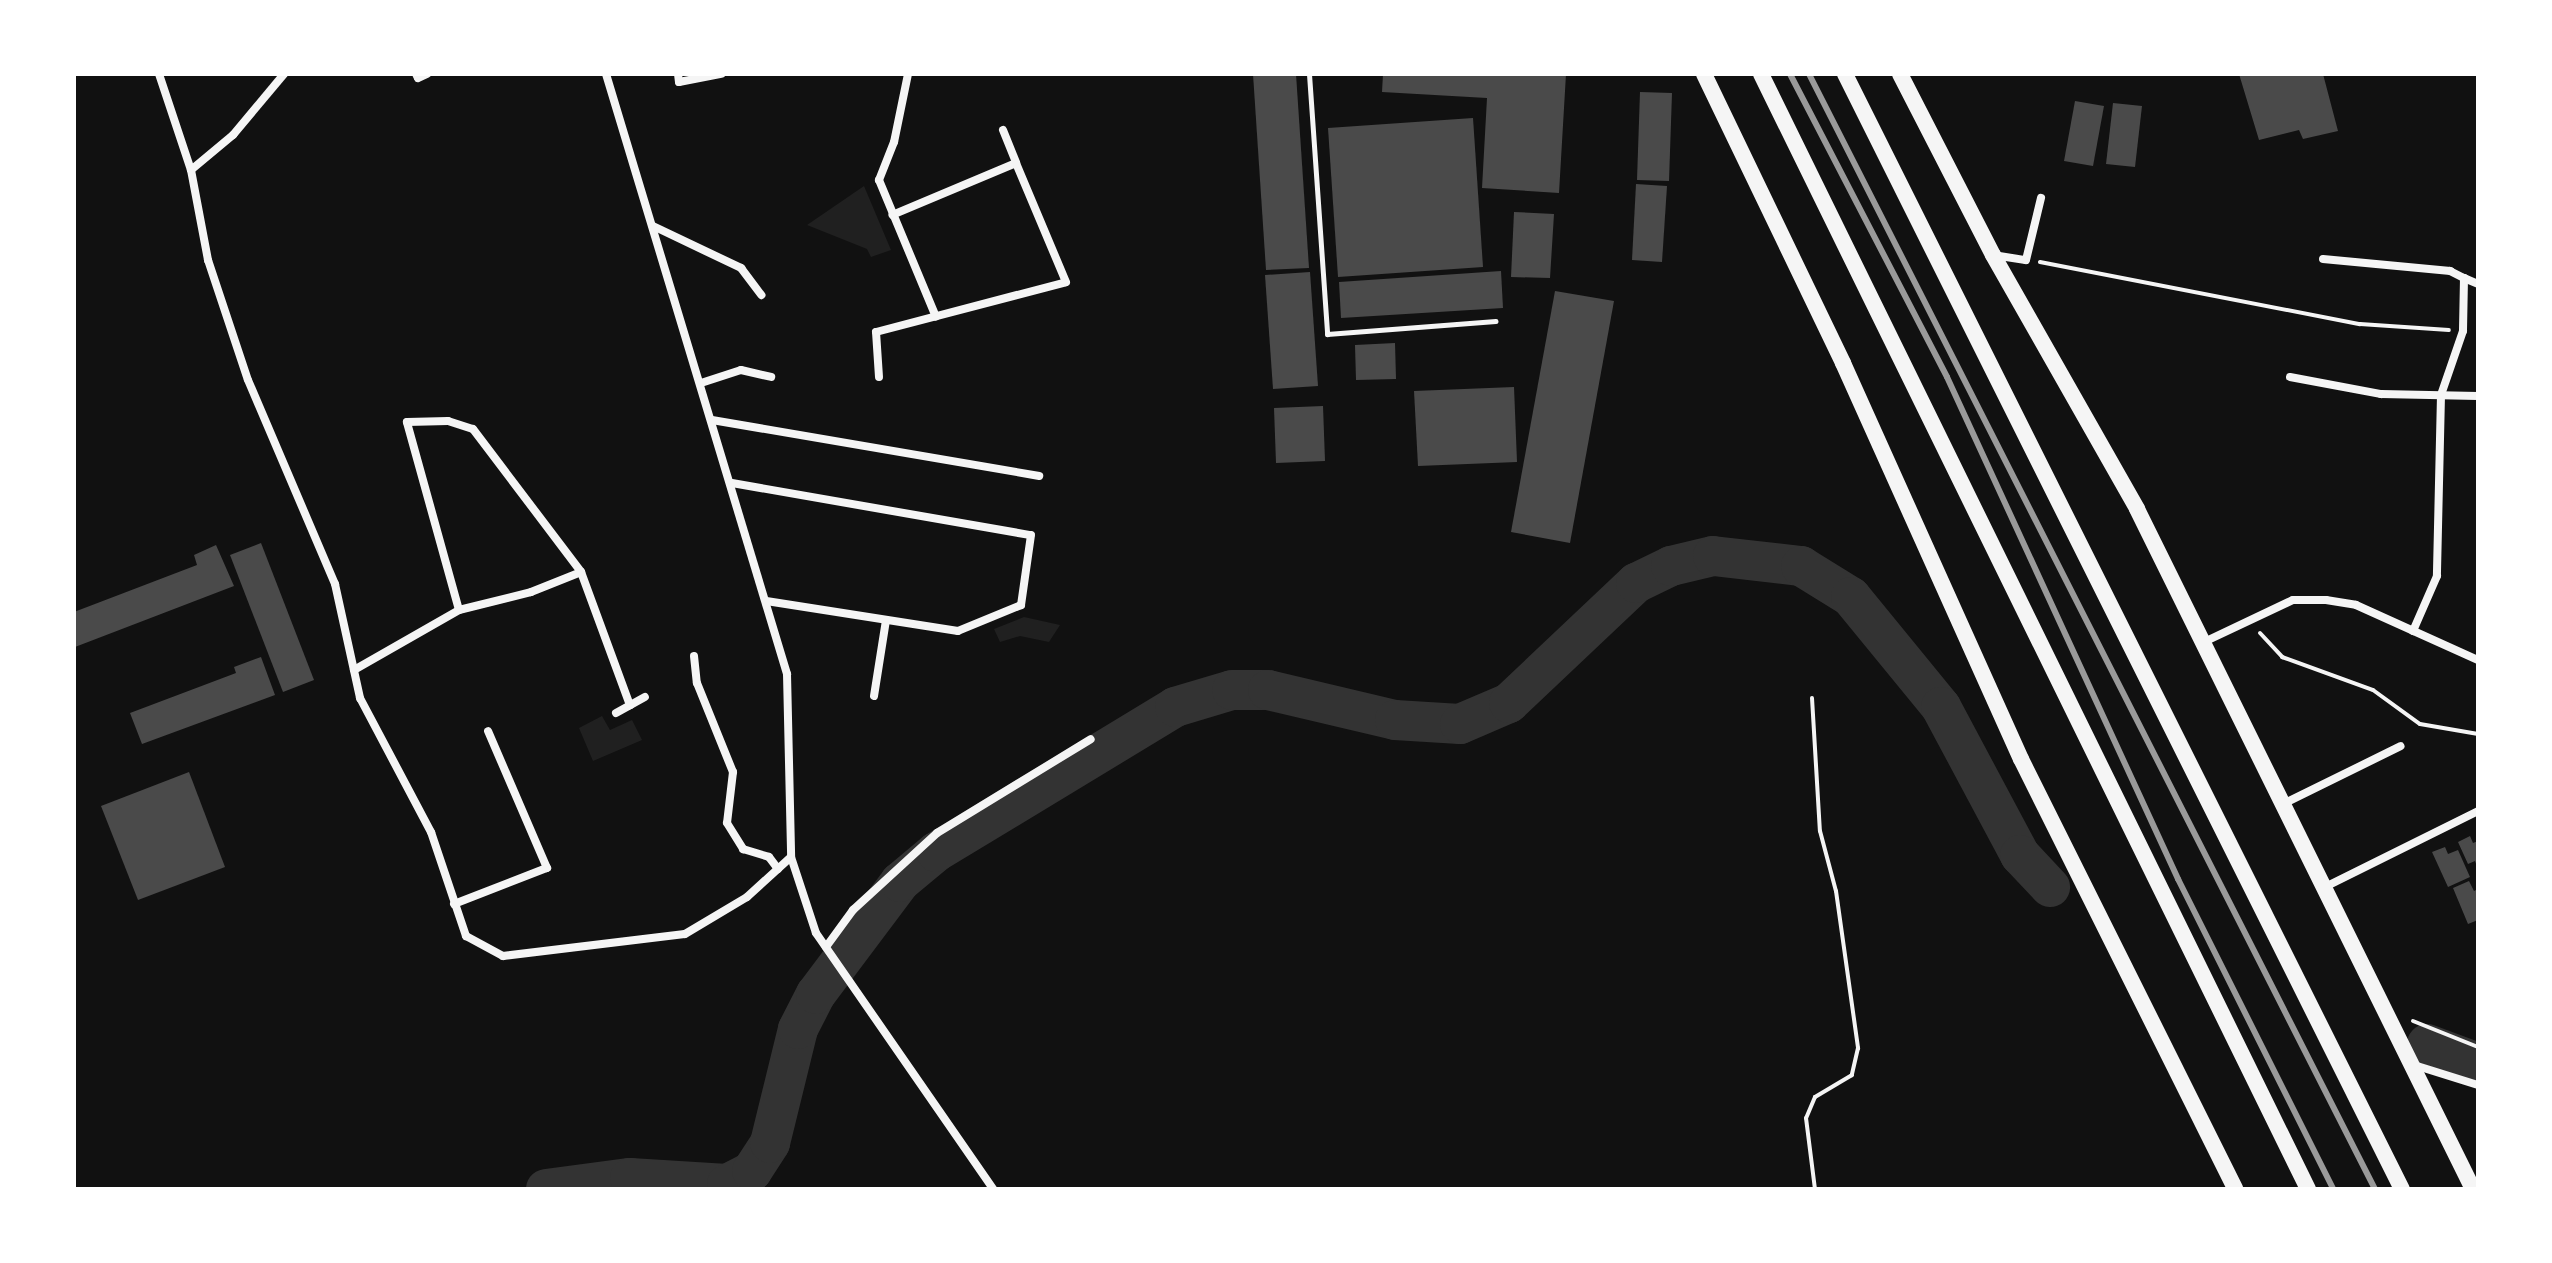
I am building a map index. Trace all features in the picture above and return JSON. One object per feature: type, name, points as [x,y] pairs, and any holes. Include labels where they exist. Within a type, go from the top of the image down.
[{"type":"main road","points":[[1704,74],[1843,363],[2021,759],[2235,1189]]},
{"type":"main road","points":[[1761,74],[2097,767],[2308,1189]]},
{"type":"main road","points":[[1845,74],[2399,1182]]},
{"type":"main road","points":[[1900,74],[1993,255],[2137,509],[2473,1189]]},
{"type":"street","points":[[159,74],[191,170],[208,260],[248,380],[335,584],[360,698],[431,832],[466,936],[503,956],[685,934],[747,897],[791,857]]},
{"type":"street","points":[[191,170],[233,135],[284,74]]},
{"type":"street","points":[[416,74],[418,78],[427,74]]},
{"type":"street","points":[[606,74],[732,483],[787,674],[791,857],[816,933],[993,1189]]},
{"type":"street","points":[[678,74],[679,82],[721,74]]},
{"type":"street","points":[[908,74],[894,142],[879,180],[936,317]]},
{"type":"street","points":[[879,377],[876,332],[1066,282],[1003,130]]},
{"type":"street","points":[[892,215],[1016,163]]},
{"type":"street","points":[[1993,255],[2026,260],[2041,198]]},
{"type":"street","points":[[653,226],[741,268],[761,295]]},
{"type":"street","points":[[2323,259],[2450,271],[2478,284]]},
{"type":"street","points":[[2413,631],[2437,576],[2440,550],[2441,395],[2463,331],[2464,278]]},
{"type":"street","points":[[701,383],[741,370],[771,377]]},
{"type":"street","points":[[2290,377],[2381,394],[2478,396]]},
{"type":"street","points":[[712,420],[1039,476]]},
{"type":"street","points":[[459,610],[407,422],[448,421],[473,429],[581,572],[630,705]]},
{"type":"street","points":[[732,483],[1031,535],[1021,605],[958,631],[766,601]]},
{"type":"street","points":[[354,670],[459,610],[531,592],[581,572]]},
{"type":"street","points":[[2204,642],[2293,600],[2326,600],[2356,605],[2478,660]]},
{"type":"street","points":[[874,696],[886,620]]},
{"type":"street","points":[[694,656],[697,683],[733,772],[727,823],[743,849],[769,857],[778,869]]},
{"type":"street","points":[[616,713],[645,697]]},
{"type":"street","points":[[454,904],[547,868],[488,731]]},
{"type":"street","points":[[827,949],[853,910],[937,833],[1091,739]]},
{"type":"street","points":[[2283,804],[2401,746]]},
{"type":"street","points":[[2325,887],[2478,811]]},
{"type":"street","points":[[2412,1064],[2478,1085]]},
{"type":"lane","points":[[1309,74],[1327,334],[1495,321]]},
{"type":"path","points":[[2026,260],[2360,324],[2463,331]]},
{"type":"path","points":[[2245,621],[2282,657],[2373,690],[2420,724],[2478,734]]},
{"type":"path","points":[[1812,698],[1820,831],[1836,891],[1858,1048],[1852,1075],[1815,1097],[1806,1118],[1815,1189]]},
{"type":"path","points":[[2410,1020],[2478,1047]]},
{"type":"shaded area","points":[[864,186],[891,250],[871,257],[867,249],[807,225]]},
{"type":"shaded area","points":[[1024,617],[1060,625],[1049,642],[1020,636],[1000,642],[994,629]]},
{"type":"shaded area","points":[[602,716],[610,730],[632,720],[642,740],[593,761],[579,728]]},
{"type":"building","points":[[1253,74],[1296,74],[1309,268],[1266,270]]},
{"type":"building","points":[[1383,74],[1566,74],[1559,193],[1482,188],[1487,98],[1382,92]]},
{"type":"building","points":[[2239,74],[2323,74],[2338,131],[2303,139],[2299,130],[2259,140]]},
{"type":"building","points":[[1640,92],[1672,93],[1669,181],[1637,180]]},
{"type":"building","points":[[2075,101],[2104,106],[2093,166],[2064,161]]},
{"type":"building","points":[[2113,103],[2142,106],[2135,167],[2106,164]]},
{"type":"building","points":[[1473,118],[1483,267],[1338,277],[1328,128]]},
{"type":"building","points":[[1636,184],[1667,186],[1662,262],[1632,260]]},
{"type":"building","points":[[1514,212],[1554,214],[1550,278],[1511,277]]},
{"type":"building","points":[[1501,271],[1503,308],[1341,318],[1339,282]]},
{"type":"building","points":[[1310,272],[1318,386],[1273,389],[1265,275]]},
{"type":"building","points":[[1555,291],[1614,301],[1570,543],[1511,532]]},
{"type":"building","points":[[1395,343],[1396,379],[1356,380],[1355,345]]},
{"type":"building","points":[[1514,387],[1517,462],[1418,466],[1414,391]]},
{"type":"building","points":[[1323,406],[1325,461],[1276,463],[1274,408]]},
{"type":"building","points":[[261,543],[314,680],[283,692],[230,555]]},
{"type":"building","points":[[216,545],[234,586],[75,647],[74,612],[197,565],[194,555]]},
{"type":"building","points":[[261,657],[275,695],[142,744],[130,713],[236,673],[234,667]]},
{"type":"building","points":[[189,772],[225,867],[138,900],[101,806]]},
{"type":"building","points":[[2470,836],[2473,843],[2478,841],[2478,869],[2475,861],[2468,864],[2458,842]]},
{"type":"building","points":[[2445,847],[2448,854],[2458,850],[2470,877],[2448,887],[2432,852]]},
{"type":"building","points":[[2469,881],[2474,891],[2478,889],[2478,920],[2468,924],[2453,888]]},
{"type":"waterway","points":[[546,1189],[630,1178],[727,1184],[752,1171],[770,1143],[798,1029],[816,994],[900,882],[936,852],[1175,707],[1232,690],[1268,690],[1395,720],[1460,724],[1509,703],[1636,583],[1671,566],[1713,556],[1801,566],[1851,597],[1941,707],[2020,855],[2050,887]]},
{"type":"waterway","points":[[2427,1044],[2478,1063]]},
{"type":"railway","points":[[1790,74],[1947,377],[2178,879],[2333,1189]]},
{"type":"railway","points":[[1809,74],[2375,1189]]}]
